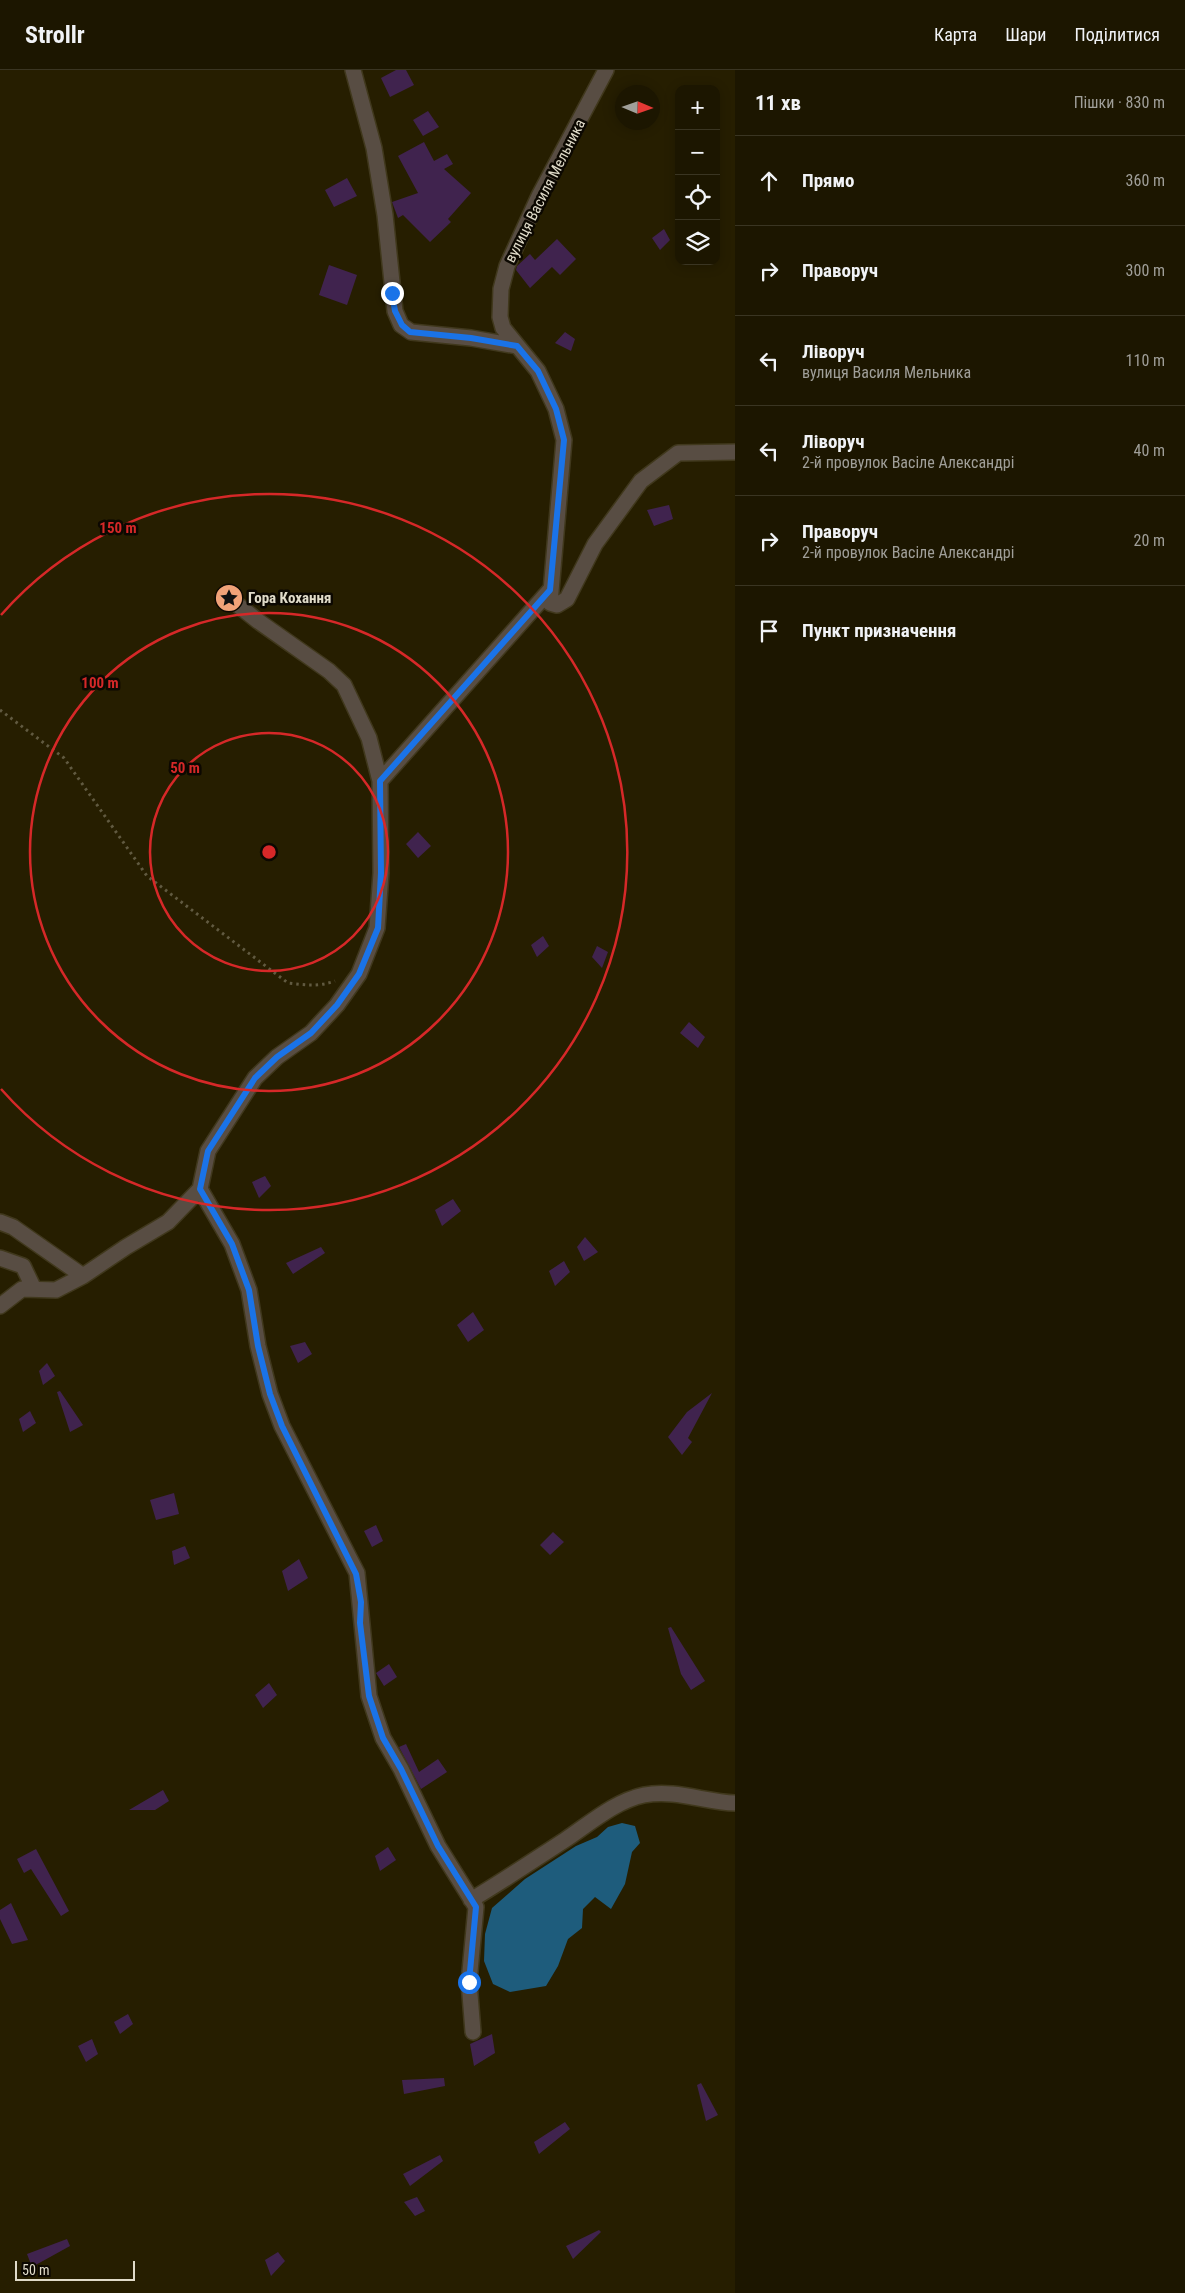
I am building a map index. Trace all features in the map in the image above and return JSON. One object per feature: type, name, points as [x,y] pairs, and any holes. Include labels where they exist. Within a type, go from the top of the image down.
[{"type":"street","points":[[353,70],[374,148],[385,215],[395,311],[402,325],[410,332],[471,338],[517,346]]},
{"type":"street","name":"вулиця Василя Мельника","points":[[549,594],[564,440],[556,409],[538,371],[503,328],[500,316],[501,288],[507,266],[539,196],[606,70]]},
{"type":"street","points":[[549,594],[550,602],[557,606],[566,599],[595,544],[619,508],[641,481],[668,460],[678,453],[735,452]]},
{"type":"street","points":[[380,781],[549,594]]},
{"type":"street","points":[[0,1306],[22,1289],[56,1290],[83,1276],[168,1222],[200,1189],[208,1151],[255,1078],[277,1057],[311,1033],[337,1005],[361,969],[378,928],[381,873],[380,781],[369,738],[344,685],[329,671],[229,598]]},
{"type":"street","points":[[200,1189],[232,1244],[249,1290],[258,1346],[270,1394],[282,1426],[356,1574],[361,1602],[360,1623],[369,1696],[383,1738],[401,1769],[438,1846],[476,1907],[469,1982],[473,2032]]},
{"type":"street","points":[[0,1222],[13,1227],[83,1276]]},
{"type":"street","points":[[0,1258],[23,1266],[34,1290]]},
{"type":"street","points":[[471,1900],[511,1876],[613,1807],[644,1795],[684,1794],[718,1803],[735,1804]]},
{"type":"path","points":[[0,710],[64,758],[147,876],[288,983],[324,985],[361,969]]},
{"type":"water","points":[[622,1823],[635,1826],[640,1843],[632,1852],[625,1884],[611,1909],[595,1897],[583,1909],[582,1928],[568,1939],[558,1966],[546,1986],[510,1992],[493,1984],[484,1961],[485,1934],[492,1908],[525,1879],[576,1846],[597,1837],[608,1827]]},
{"type":"building","points":[[396,70],[406,70],[414,85],[390,97],[381,78]]},
{"type":"building","points":[[428,111],[439,127],[423,136],[413,120]]},
{"type":"building","points":[[424,142],[434,161],[447,154],[453,164],[444,169],[471,193],[448,219],[451,222],[430,242],[403,215],[398,218],[392,202],[418,193],[398,156]]},
{"type":"building","points":[[347,178],[357,196],[334,207],[325,190]]},
{"type":"building","points":[[664,229],[670,240],[660,250],[652,238]]},
{"type":"building","points":[[557,239],[576,259],[560,275],[552,267],[530,288],[516,270],[517,266],[530,254],[535,260]]},
{"type":"building","points":[[329,265],[357,275],[347,305],[319,295]]},
{"type":"building","points":[[565,332],[575,339],[571,351],[555,343]]},
{"type":"building","points":[[669,505],[673,519],[654,526],[647,510]]},
{"type":"building","points":[[418,832],[431,846],[418,858],[406,844]]},
{"type":"building","points":[[543,936],[549,946],[537,957],[531,945]]},
{"type":"building","points":[[597,946],[608,952],[602,968],[592,957]]},
{"type":"building","points":[[689,1022],[705,1037],[698,1048],[680,1033]]},
{"type":"building","points":[[265,1176],[271,1186],[259,1198],[252,1182]]},
{"type":"building","points":[[453,1199],[461,1211],[442,1226],[435,1210]]},
{"type":"building","points":[[585,1237],[598,1252],[584,1261],[577,1247]]},
{"type":"building","points":[[321,1247],[325,1253],[293,1274],[286,1263]]},
{"type":"building","points":[[564,1261],[570,1272],[555,1286],[549,1271]]},
{"type":"building","points":[[473,1312],[484,1330],[468,1342],[457,1325]]},
{"type":"building","points":[[305,1342],[312,1354],[298,1363],[290,1346]]},
{"type":"building","points":[[47,1363],[55,1376],[43,1385],[39,1371]]},
{"type":"building","points":[[60,1391],[83,1425],[70,1432],[57,1392]]},
{"type":"building","points":[[712,1393],[688,1438],[692,1442],[682,1455],[668,1437],[687,1412]]},
{"type":"building","points":[[30,1411],[36,1423],[23,1432],[19,1419]]},
{"type":"building","points":[[174,1493],[179,1514],[156,1520],[150,1500]]},
{"type":"building","points":[[376,1525],[383,1541],[372,1547],[364,1531]]},
{"type":"building","points":[[553,1532],[564,1542],[550,1555],[540,1545]]},
{"type":"building","points":[[185,1546],[190,1558],[174,1565],[172,1551]]},
{"type":"building","points":[[299,1559],[308,1578],[288,1591],[282,1571]]},
{"type":"building","points":[[671,1627],[705,1681],[691,1690],[681,1674],[668,1628]]},
{"type":"building","points":[[389,1664],[397,1677],[384,1686],[376,1673]]},
{"type":"building","points":[[269,1683],[277,1695],[263,1708],[255,1695]]},
{"type":"building","points":[[406,1744],[419,1772],[438,1759],[447,1772],[421,1789],[399,1747]]},
{"type":"building","points":[[163,1790],[169,1801],[155,1810],[129,1810]]},
{"type":"building","points":[[388,1847],[396,1860],[380,1871],[375,1856]]},
{"type":"building","points":[[36,1849],[69,1911],[61,1916],[31,1869],[24,1873],[17,1859]]},
{"type":"building","points":[[11,1903],[28,1940],[12,1944],[0,1919],[0,1910]]},
{"type":"building","points":[[128,2014],[133,2024],[120,2034],[114,2022]]},
{"type":"building","points":[[492,2034],[495,2053],[474,2066],[470,2044]]},
{"type":"building","points":[[92,2039],[98,2054],[86,2062],[78,2046]]},
{"type":"building","points":[[444,2078],[445,2086],[404,2094],[402,2080]]},
{"type":"building","points":[[701,2083],[718,2115],[706,2121],[697,2085]]},
{"type":"building","points":[[565,2122],[570,2129],[539,2154],[534,2142]]},
{"type":"building","points":[[440,2155],[443,2161],[410,2186],[403,2174]]},
{"type":"building","points":[[417,2197],[425,2211],[415,2216],[404,2202]]},
{"type":"building","points":[[599,2230],[601,2232],[573,2259],[566,2246]]},
{"type":"building","points":[[67,2239],[70,2246],[32,2267],[27,2254]]},
{"type":"building","points":[[278,2252],[285,2261],[271,2276],[265,2260]]},
{"type":"place","name":"Гора Кохання","points":[[229,598]]},
{"type":"route","points":[[392,293],[395,311],[402,325],[410,332],[471,338],[517,346],[538,371],[556,409],[564,440],[550,590],[380,781],[382,814],[378,928],[359,974],[337,1005],[311,1033],[277,1057],[255,1078],[241,1103],[208,1151],[200,1189],[232,1244],[249,1290],[258,1346],[270,1394],[282,1426],[356,1574],[361,1602],[360,1623],[369,1696],[383,1738],[401,1769],[438,1846],[476,1907],[469,1982]]}]
